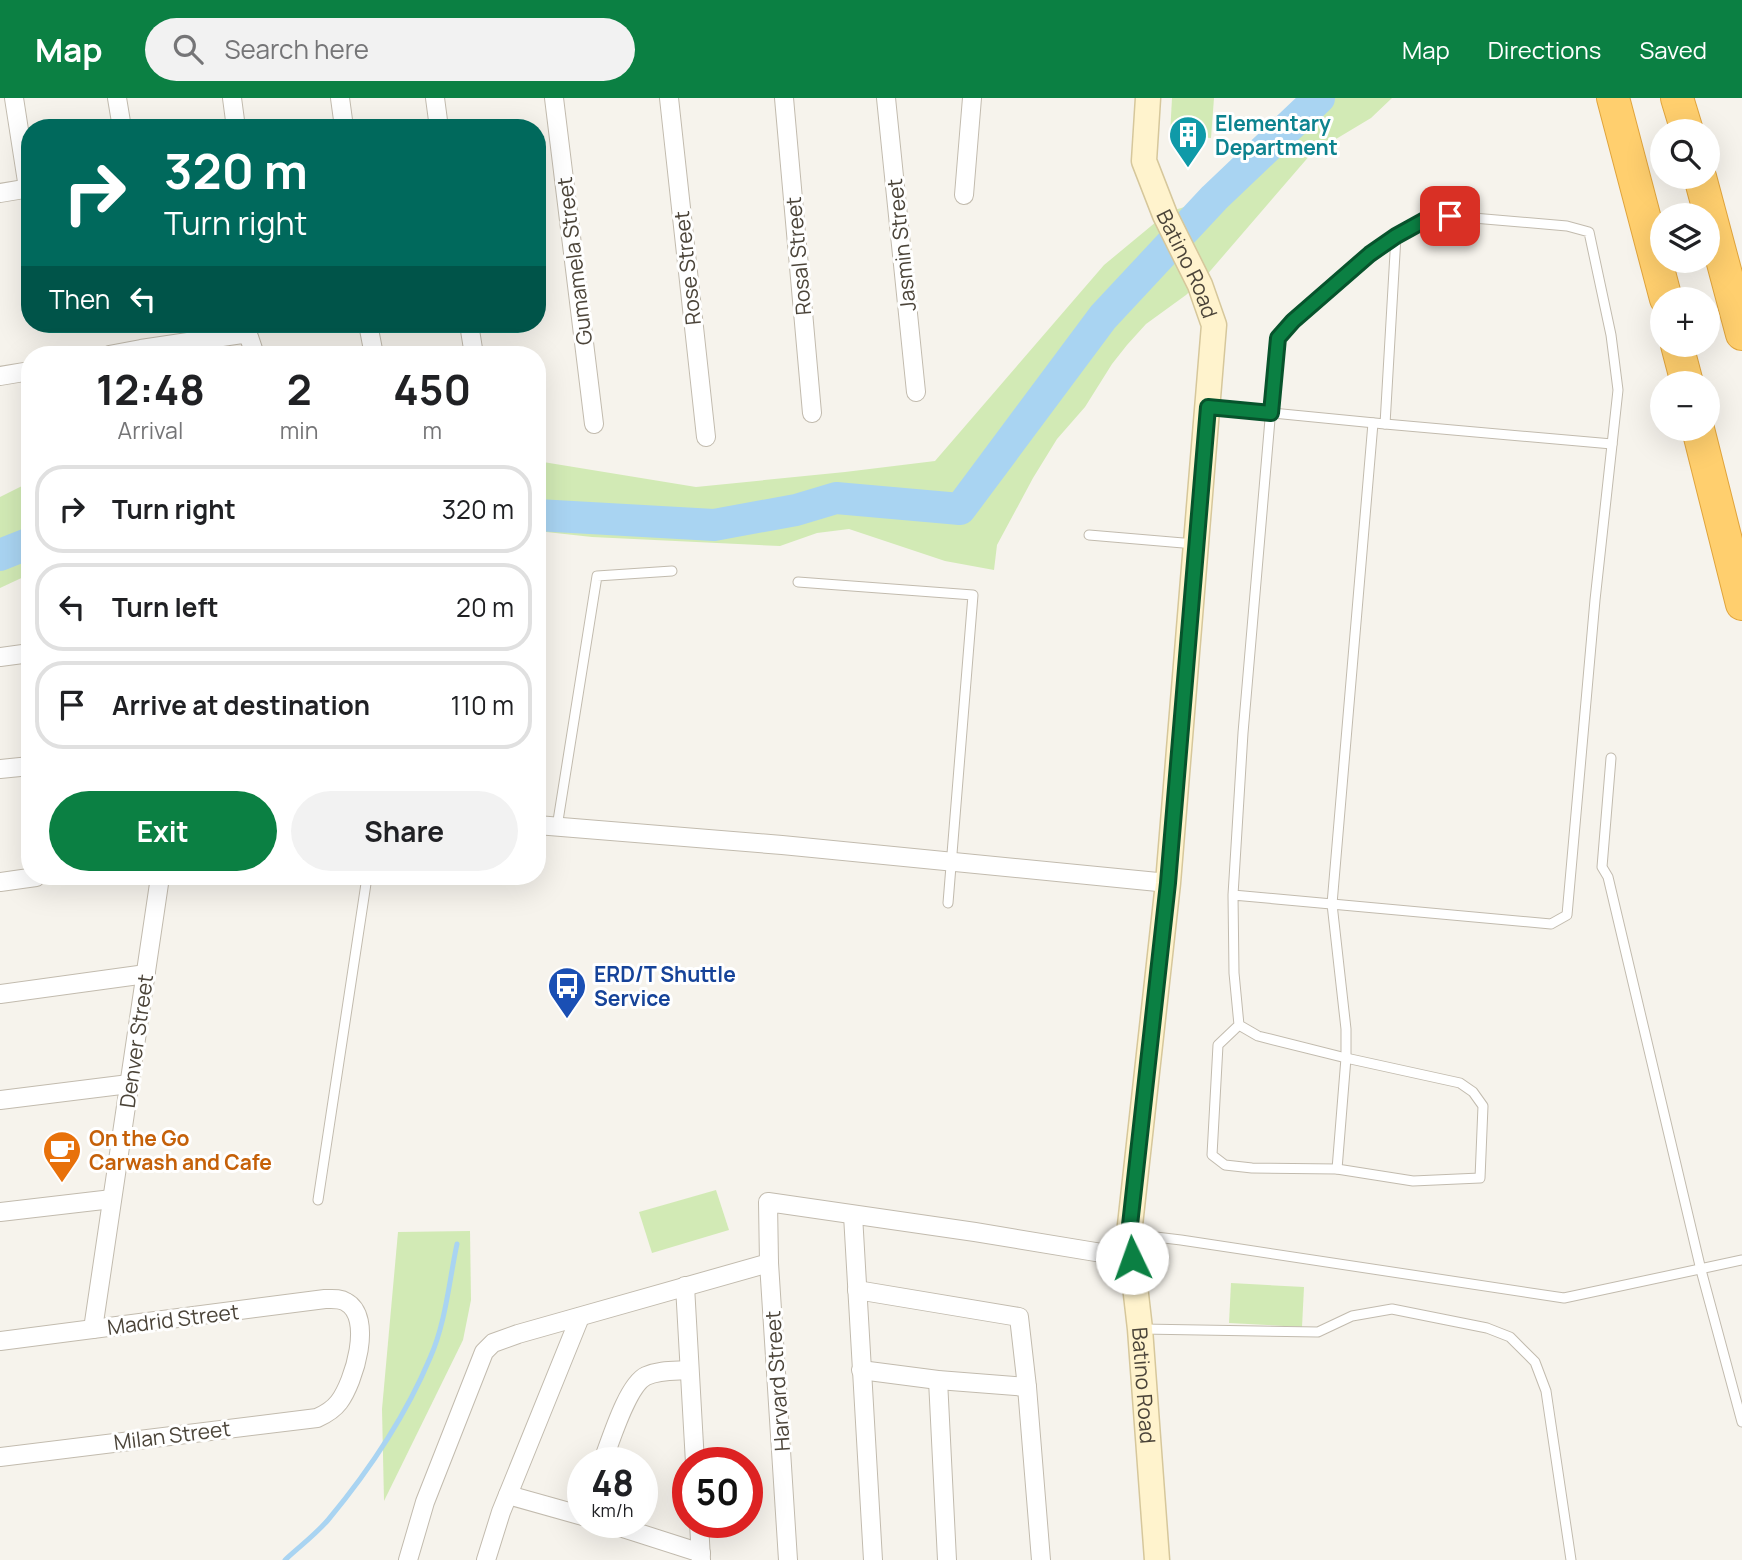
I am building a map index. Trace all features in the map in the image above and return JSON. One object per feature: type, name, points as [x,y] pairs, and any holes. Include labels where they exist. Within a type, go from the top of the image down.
[{"type":"highway","points":[[1613,98],[1663,287]]},
{"type":"highway","points":[[1677,98],[1683,119]]},
{"type":"highway","points":[[1703,189],[1742,334]]},
{"type":"highway","points":[[1701,441],[1742,604]]},
{"type":"main road","name":"Batino Road","points":[[1148,98],[1144,161],[1165,215],[1200,285],[1214,325],[1168,883],[1131,1246],[1140,1329],[1157,1560]]},
{"type":"street","points":[[14,98],[21,140]]},
{"type":"street","points":[[117,98],[120,119]]},
{"type":"street","points":[[232,98],[235,119]]},
{"type":"street","points":[[340,98],[343,119]]},
{"type":"street","points":[[435,98],[438,119]]},
{"type":"street","name":"Gumamela Street","points":[[554,98],[594,424]]},
{"type":"street","name":"Rose Street","points":[[669,98],[706,437]]},
{"type":"street","name":"Rosal Street","points":[[784,98],[811,413]]},
{"type":"street","name":"Jasmin Street","points":[[886,98],[916,392]]},
{"type":"street","points":[[964,195],[972,98]]},
{"type":"street","points":[[0,193],[21,189]]},
{"type":"street","points":[[161,346],[242,334],[249,337],[252,346]]},
{"type":"street","points":[[0,376],[21,372]]},
{"type":"street","points":[[0,657],[21,654]]},
{"type":"street","points":[[0,769],[21,767]]},
{"type":"street","points":[[546,826],[782,845],[1168,883]]},
{"type":"street","points":[[0,882],[21,879]]},
{"type":"street","name":"Denver Street","points":[[93,1329],[159,885]]},
{"type":"street","points":[[0,994],[146,974]]},
{"type":"street","points":[[0,1100],[130,1084]]},
{"type":"street","points":[[0,1212],[112,1199]]},
{"type":"street","name":"Harvard Street","points":[[788,1560],[769,1263],[768,1202],[852,1215]]},
{"type":"street","points":[[873,1560],[852,1215],[975,1232],[1131,1246]]},
{"type":"street","points":[[408,1560],[425,1502],[484,1352],[494,1343],[517,1334],[769,1263]]},
{"type":"street","points":[[685,1286],[694,1447]]},
{"type":"street","points":[[856,1290],[1019,1317],[1041,1560]]},
{"type":"street","name":"Madrid Street","points":[[0,1341],[335,1298],[346,1302],[356,1311],[360,1325],[356,1364],[339,1402]]},
{"type":"street","points":[[486,1560],[508,1495],[580,1317]]},
{"type":"street","points":[[608,1447],[635,1384],[644,1377],[661,1371],[689,1370]]},
{"type":"street","points":[[861,1370],[938,1381],[1027,1387]]},
{"type":"street","points":[[938,1381],[947,1560]]},
{"type":"street","name":"Milan Street","points":[[0,1457],[317,1418],[330,1412],[339,1402]]},
{"type":"street","points":[[508,1495],[567,1510]]},
{"type":"street","points":[[648,1538],[701,1557],[700,1538]]},
{"type":"lane","points":[[1233,895],[1551,925],[1567,915],[1595,600],[1618,390],[1611,335],[1589,232],[1567,226],[1450,216],[1425,220],[1370,254],[1293,321],[1278,338],[1243,733],[1233,895],[1234,973],[1239,1025]]},
{"type":"lane","points":[[1385,424],[1396,236]]},
{"type":"lane","points":[[1208,407],[1612,444]]},
{"type":"lane","points":[[1336,1168],[1346,1029],[1332,904],[1373,423]]},
{"type":"lane","points":[[1089,535],[1197,544]]},
{"type":"lane","points":[[557,827],[597,576],[672,570]]},
{"type":"lane","points":[[798,582],[973,595],[948,903]]},
{"type":"lane","points":[[1611,758],[1602,867],[1608,877],[1701,1270],[1742,1422]]},
{"type":"lane","points":[[318,1200],[367,885]]},
{"type":"lane","points":[[1239,1025],[1258,1036],[1460,1083],[1473,1092],[1483,1106],[1480,1178],[1413,1181],[1336,1168],[1252,1168],[1225,1165],[1212,1156],[1218,1045],[1239,1025]]},
{"type":"lane","points":[[1131,1246],[1181,1240],[1564,1298],[1742,1260]]},
{"type":"lane","points":[[1140,1329],[1318,1332],[1352,1317],[1392,1309],[1487,1328],[1510,1337],[1535,1362],[1546,1391],[1571,1560]]},
{"type":"green space","points":[[1172,98],[1214,98],[1211,138],[1170,135]]},
{"type":"green space","points":[[1319,98],[1392,98],[1371,118],[1311,154],[1205,277],[1186,295],[1146,324],[1127,345],[1085,407],[1057,439],[1033,478],[997,545],[994,570],[945,561],[849,529],[817,533],[780,546],[592,537],[546,532],[546,462],[696,487],[935,461],[1104,265],[1168,212],[1214,198]]},
{"type":"green space","points":[[21,486],[21,578],[0,588],[0,497]]},
{"type":"green space","points":[[716,1190],[729,1230],[652,1253],[639,1212]]},
{"type":"green space","points":[[470,1231],[471,1300],[463,1340],[384,1501],[382,1409],[398,1232]]},
{"type":"green space","points":[[1231,1283],[1304,1287],[1302,1327],[1229,1323]]},
{"type":"waterway","points":[[546,516],[714,525],[796,510],[836,498],[960,509],[1103,317],[1214,198],[1319,98]]},
{"type":"waterway","points":[[0,555],[21,547]]},
{"type":"waterway","points":[[285,1560],[323,1525],[343,1502],[372,1463],[410,1401],[440,1330],[457,1244]]},
{"type":"place","name":"Elementary Department","points":[[1188,169]]},
{"type":"place","name":"ERD/T Shuttle Service","points":[[567,1020]]},
{"type":"place","name":"On the Go Carwash and Cafe","points":[[62,1184]]},
{"type":"route","points":[[1132,1258],[1129,1234],[1168,883],[1208,407],[1271,413],[1278,338],[1293,321],[1370,254],[1396,236],[1425,220],[1450,216]]}]
